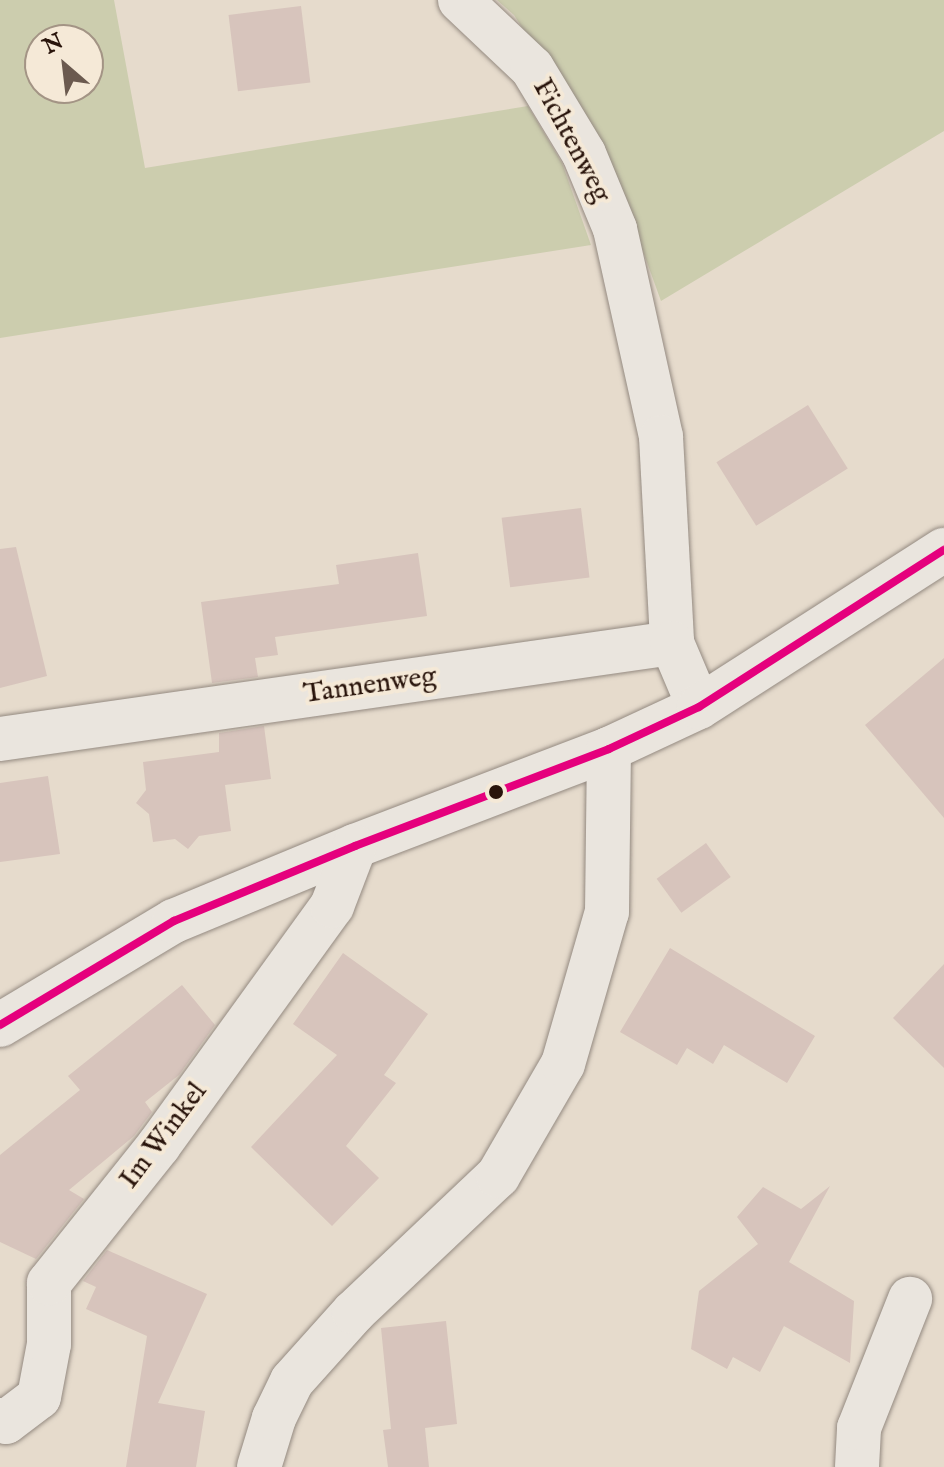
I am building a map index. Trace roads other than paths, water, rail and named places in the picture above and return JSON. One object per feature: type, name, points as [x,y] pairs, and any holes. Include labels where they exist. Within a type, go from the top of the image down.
[{"type":"street","name":"Fichtenweg","points":[[460,0],[532,68],[584,154],[615,229],[661,437],[672,643]]},
{"type":"street","points":[[0,1025],[174,921],[355,846],[609,749],[699,707],[944,550]]},
{"type":"street","points":[[672,643],[699,707]]},
{"type":"street","name":"Tannenweg","points":[[0,739],[672,643]]},
{"type":"street","points":[[259,1467],[274,1418],[292,1381],[354,1312],[498,1176],[563,1064],[607,912],[609,749]]},
{"type":"street","name":"Im Winkel","points":[[0,1420],[6,1422],[39,1397],[49,1344],[49,1283],[159,1145],[332,906],[355,846]]},
{"type":"street","points":[[857,1467],[859,1428],[910,1299]]}]
